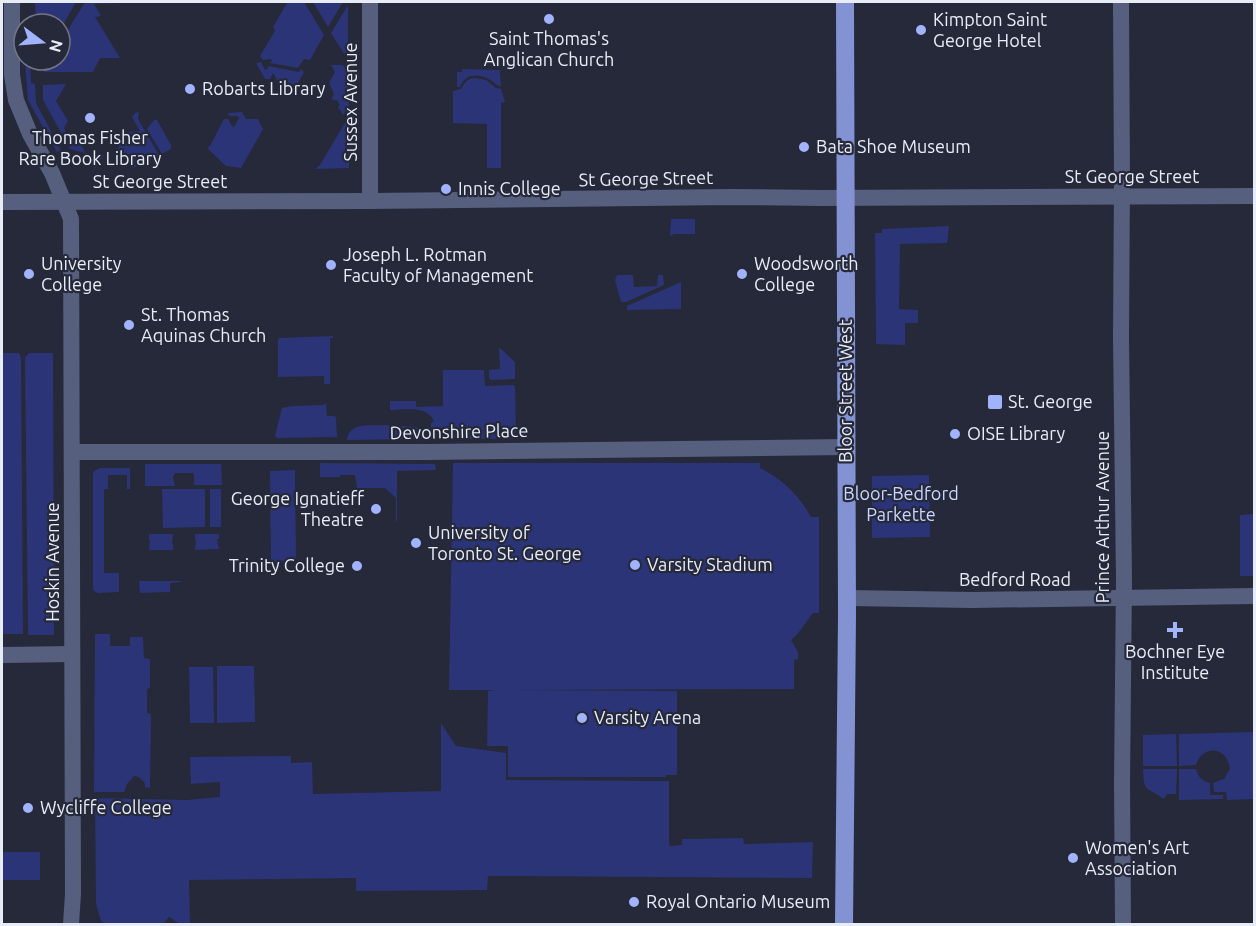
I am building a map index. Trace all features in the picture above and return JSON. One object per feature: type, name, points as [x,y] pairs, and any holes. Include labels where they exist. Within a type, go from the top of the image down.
[{"type":"main road","name":"Bloor Street West","points":[[844,924],[847,598],[845,2]]},
{"type":"street","name":"Hoskin Avenue","points":[[12,2],[12,75],[16,100],[30,134],[52,173],[71,219],[73,894],[71,924]]},
{"type":"street","name":"Sussex Avenue","points":[[370,2],[370,201]]},
{"type":"street","name":"Prince Arthur Avenue","points":[[1121,2],[1123,924]]},
{"type":"street","name":"St George Street","points":[[2,202],[1254,195]]},
{"type":"street","name":"Devonshire Place","points":[[72,452],[428,452],[846,447]]},
{"type":"street","name":"Bedford Road","points":[[847,598],[982,600],[1254,596]]},
{"type":"street","points":[[2,655],[72,654]]},
{"type":"green space","points":[[35,2],[76,2],[70,12],[35,12]]},
{"type":"green space","points":[[85,2],[122,2],[94,4],[101,16],[95,17],[120,58],[100,58],[93,72],[72,72],[72,23]]},
{"type":"green space","points":[[258,2],[304,2],[324,35],[310,60],[304,59],[298,68],[270,63],[271,59],[263,60],[260,56],[275,31],[273,27],[287,3]]},
{"type":"green space","points":[[313,2],[343,2],[328,27]]},
{"type":"green space","points":[[348,5],[348,60],[331,33]]},
{"type":"green space","points":[[261,62],[265,70],[269,66],[299,72],[301,69],[304,72],[292,94],[285,94],[273,73],[270,79],[265,79],[256,63]]},
{"type":"green space","points":[[331,65],[342,65],[349,70],[349,106],[343,115],[337,100],[332,98],[334,94],[329,83],[335,72]]},
{"type":"green space","points":[[462,69],[500,70],[501,87],[489,79],[476,75],[468,77],[460,87],[457,87],[457,72],[462,72]]},
{"type":"green space","points":[[26,72],[31,72],[31,83],[35,84],[36,103],[61,150],[57,152],[28,100]]},
{"type":"green space","points":[[469,79],[486,80],[501,89],[505,102],[501,103],[501,168],[487,168],[487,124],[453,123],[453,91],[461,89]]},
{"type":"green space","points":[[66,84],[56,101],[68,121],[64,128],[67,135],[75,135],[87,155],[104,155],[95,169],[85,153],[70,149],[43,100],[43,85]]},
{"type":"green space","points":[[139,112],[138,119],[159,155],[133,168],[125,155],[117,155],[116,152],[127,132],[140,131],[132,117]]},
{"type":"green space","points":[[242,112],[246,119],[258,119],[263,129],[241,168],[226,166],[208,149],[224,119],[228,119],[234,127],[239,118],[229,116],[228,113]]},
{"type":"green space","points":[[349,116],[349,168],[315,169],[320,165]]},
{"type":"green space","points":[[154,120],[157,120],[171,145],[171,149],[162,154],[147,129]]},
{"type":"green space","points":[[671,219],[695,219],[695,234],[670,236]]},
{"type":"green space","points":[[949,226],[947,243],[900,244],[899,309],[918,310],[918,323],[905,323],[905,345],[876,344],[875,233],[882,233],[882,229]]},
{"type":"green space","points":[[617,275],[633,275],[634,287],[657,286],[658,275],[663,275],[664,285],[626,302],[621,302],[615,280]]},
{"type":"green space","points":[[681,282],[681,309],[627,310],[627,306]]},
{"type":"green space","points":[[333,336],[330,338],[330,384],[324,384],[324,376],[278,377],[279,338]]},
{"type":"green space","points":[[499,347],[515,362],[515,379],[491,380],[489,378],[489,370],[500,369]]},
{"type":"green space","points":[[2,353],[19,353],[21,358],[23,634],[2,634]]},
{"type":"green space","points":[[29,353],[53,353],[54,635],[28,635],[25,358]]},
{"type":"green space","points":[[443,370],[484,370],[485,386],[515,386],[516,432],[514,437],[509,439],[431,439],[431,423],[434,421],[431,416],[421,410],[390,410],[390,401],[416,401],[416,407],[443,406]]},
{"type":"green space","points":[[326,404],[327,416],[336,417],[337,437],[277,438],[275,436],[282,408]]},
{"type":"green space","points":[[366,425],[416,427],[422,433],[421,439],[347,440],[351,430]]},
{"type":"green space","points":[[320,463],[435,464],[436,470],[397,471],[396,521],[396,498],[385,488],[357,488],[355,475],[320,477]]},
{"type":"green space","name":"Varsity Stadium","points":[[453,463],[760,463],[760,468],[776,477],[801,501],[811,517],[819,517],[819,613],[813,613],[791,640],[798,652],[798,659],[794,660],[794,689],[514,690],[677,691],[677,775],[666,775],[666,777],[508,777],[508,746],[487,746],[488,691],[495,690],[449,690]]},
{"type":"green space","points":[[145,464],[221,464],[222,485],[194,485],[193,473],[175,473],[173,477],[175,486],[145,486]]},
{"type":"green space","points":[[100,468],[130,468],[130,489],[127,489],[127,475],[108,475],[108,489],[104,489],[104,573],[119,573],[119,592],[98,593],[93,589],[93,474]]},
{"type":"green space","points":[[295,470],[296,561],[271,562],[270,471]]},
{"type":"green space","name":"Bloor-Bedford Parkette","points":[[929,475],[930,537],[872,538],[872,476]]},
{"type":"green space","points":[[162,489],[205,489],[205,527],[163,528]]},
{"type":"green space","points":[[210,489],[221,489],[221,527],[210,527]]},
{"type":"green space","points":[[1254,514],[1254,576],[1240,576],[1240,515]]},
{"type":"green space","points":[[149,534],[173,534],[173,550],[149,550]]},
{"type":"green space","points":[[195,534],[219,534],[219,539],[217,539],[219,549],[195,550]]},
{"type":"green space","points":[[139,581],[181,582],[170,583],[170,592],[140,593]]},
{"type":"green space","points":[[95,634],[110,634],[110,646],[130,646],[130,637],[143,637],[144,658],[150,659],[147,713],[151,714],[150,788],[145,787],[142,780],[134,776],[124,792],[94,792]]},
{"type":"green space","points":[[217,666],[254,666],[255,722],[217,723]]},
{"type":"green space","points":[[189,667],[213,667],[214,723],[190,723]]},
{"type":"green space","points":[[441,723],[456,746],[506,753],[506,780],[669,781],[669,846],[682,845],[682,839],[743,838],[744,844],[813,842],[812,878],[488,876],[487,890],[356,891],[356,878],[189,880],[190,924],[180,924],[169,917],[163,924],[105,924],[101,921],[96,904],[95,798],[187,800],[220,797],[220,782],[191,784],[190,757],[291,756],[291,763],[312,762],[313,794],[441,791]]},
{"type":"green space","points":[[1254,732],[1254,799],[1227,800],[1226,792],[1214,792],[1213,783],[1224,779],[1230,769],[1226,758],[1220,752],[1211,751],[1203,754],[1196,765],[1179,766],[1179,734]]},
{"type":"green space","points":[[1176,734],[1177,766],[1143,766],[1143,735]]},
{"type":"green space","points":[[1143,769],[1177,769],[1176,794],[1167,794],[1164,799],[1147,788]]},
{"type":"green space","points":[[1179,769],[1196,769],[1201,778],[1210,783],[1210,795],[1223,795],[1223,799],[1179,800]]},
{"type":"green space","points":[[2,852],[40,852],[40,880],[2,880]]},
{"type":"place","name":"Saint Thomas's Anglican Church","points":[[549,19]]},
{"type":"place","name":"Kimpton Saint George Hotel","points":[[921,30]]},
{"type":"place","name":"Robarts Library","points":[[190,89]]},
{"type":"place","name":"Thomas Fisher Rare Book Library","points":[[90,118]]},
{"type":"place","name":"Bata Shoe Museum","points":[[804,147]]},
{"type":"place","name":"Innis College","points":[[446,189]]},
{"type":"place","name":"Joseph L. Rotman Faculty of Management","points":[[331,265]]},
{"type":"place","name":"University College","points":[[29,274]]},
{"type":"place","name":"Woodsworth College","points":[[742,274]]},
{"type":"place","name":"St. Thomas Aquinas Church","points":[[129,325]]},
{"type":"place","name":"St. George","points":[[995,402]]},
{"type":"place","name":"OISE Library","points":[[955,434]]},
{"type":"place","name":"George Ignatieff Theatre","points":[[376,509]]},
{"type":"place","name":"University of Toronto St. George","points":[[416,543]]},
{"type":"place","name":"Varsity Stadium","points":[[635,565]]},
{"type":"place","name":"Trinity College","points":[[357,566]]},
{"type":"place","name":"Bochner Eye Institute","points":[[1175,630]]},
{"type":"place","name":"Varsity Arena","points":[[582,718]]},
{"type":"place","name":"Wycliffe College","points":[[28,808]]},
{"type":"place","name":"Women's Art Association","points":[[1073,858]]},
{"type":"place","name":"Royal Ontario Museum","points":[[634,902]]}]
